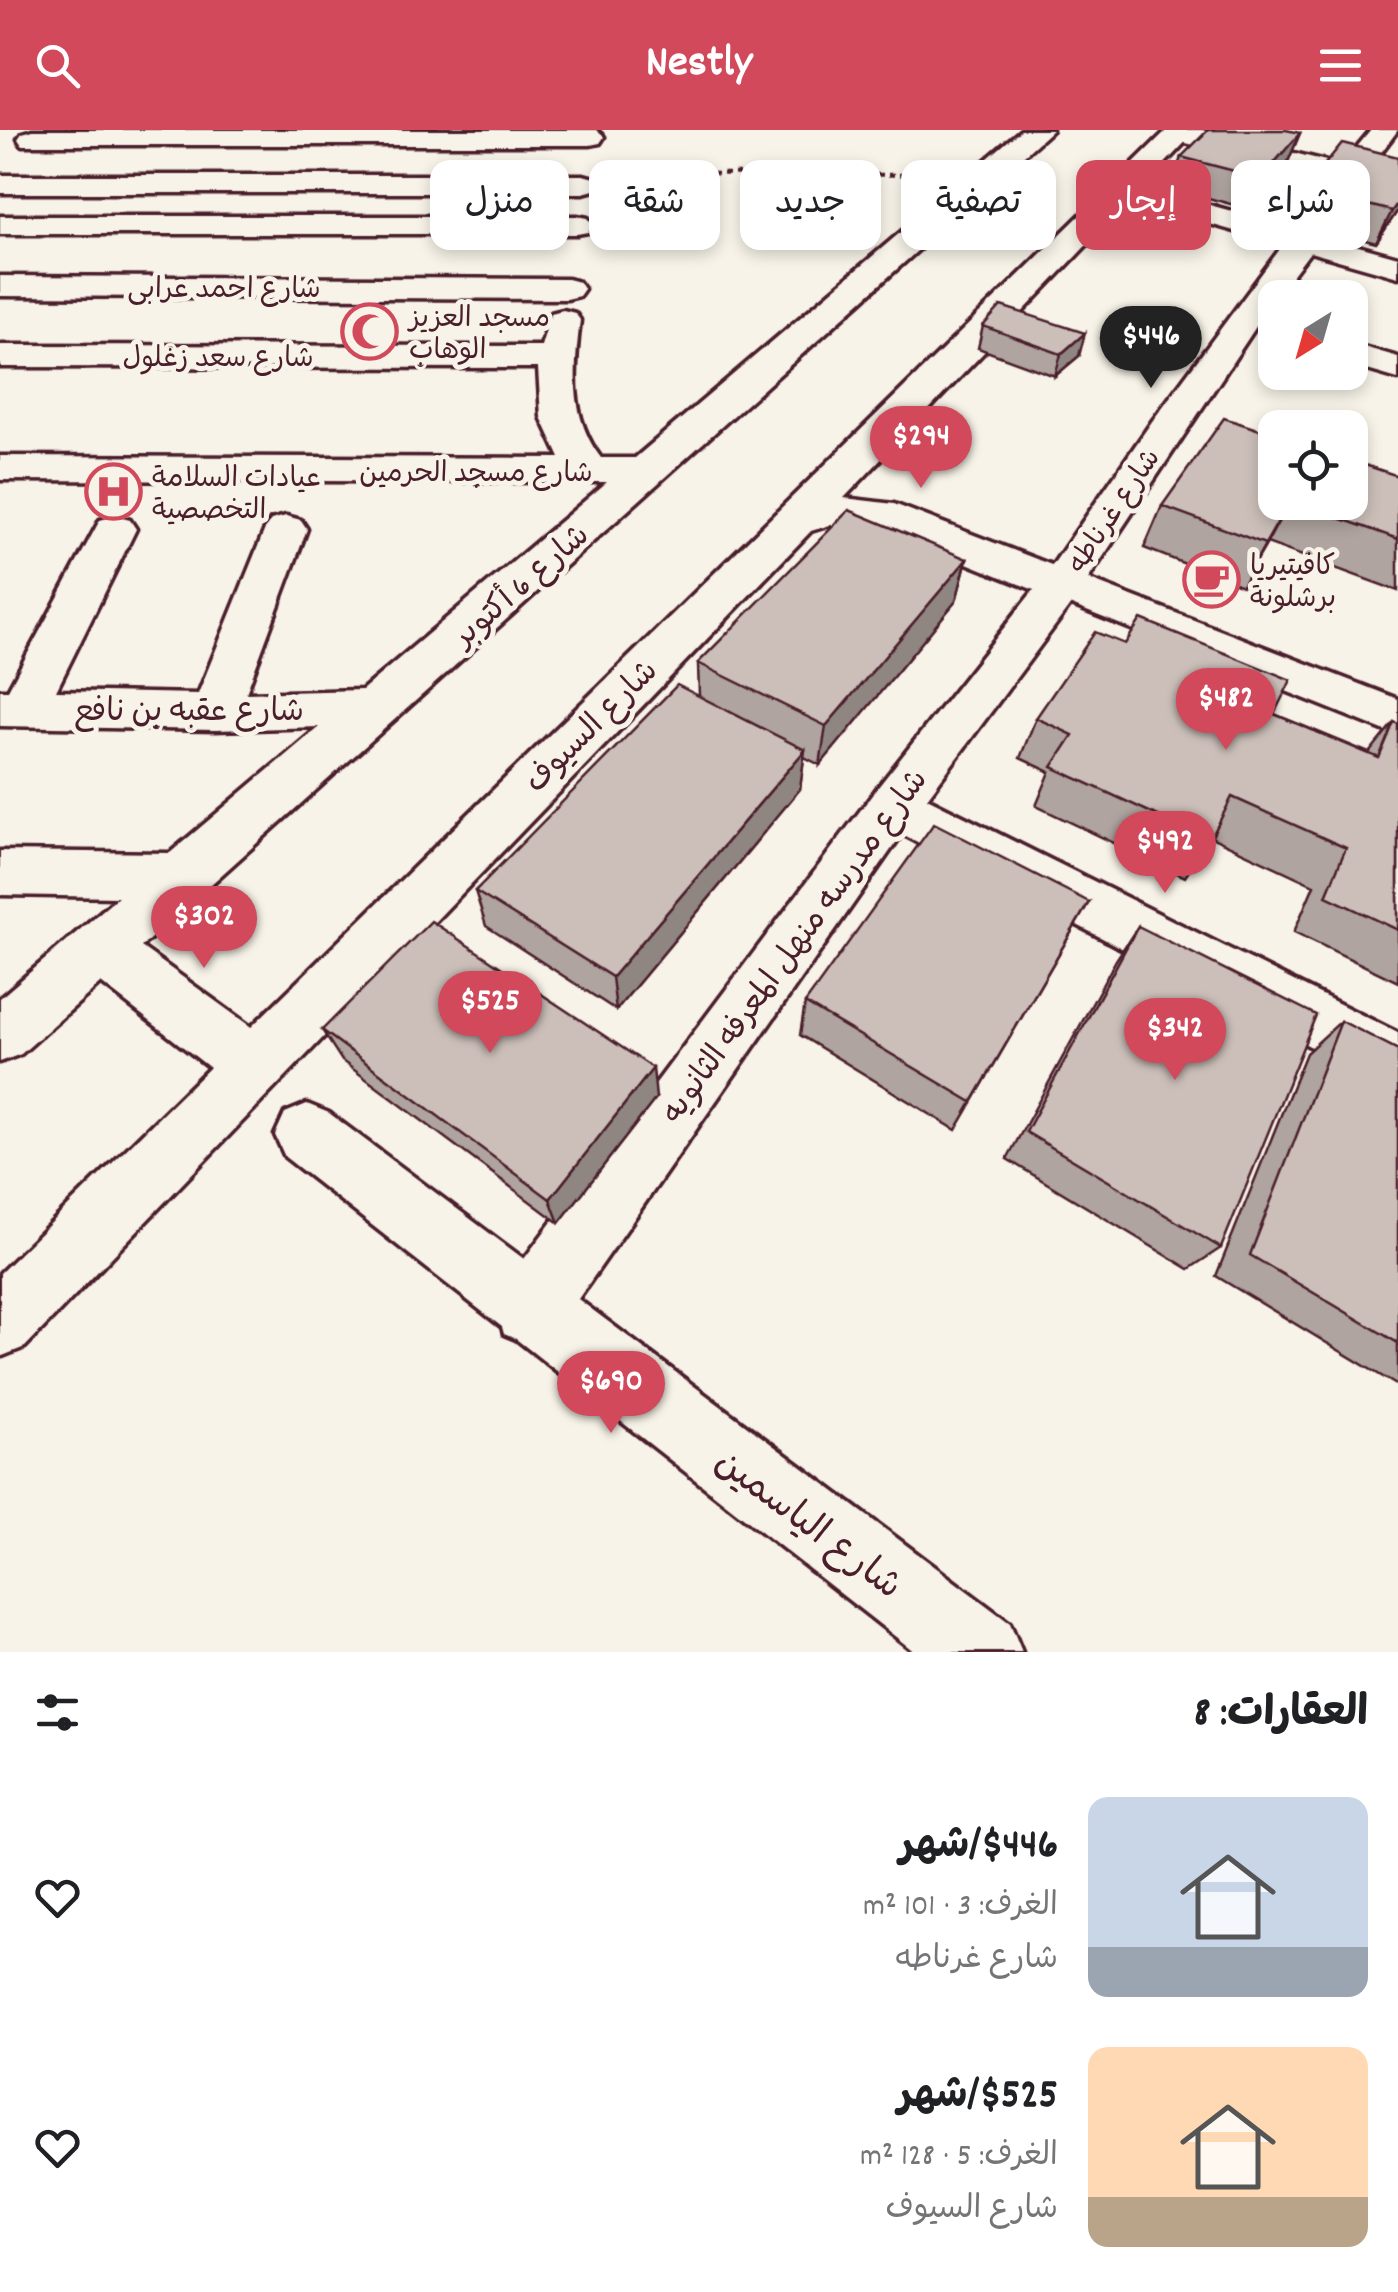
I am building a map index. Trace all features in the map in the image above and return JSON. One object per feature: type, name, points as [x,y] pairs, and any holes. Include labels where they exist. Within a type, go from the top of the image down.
[{"type":"street","name":"شارع 6 أكتوبر","points":[[1004,160],[1038,130]]},
{"type":"street","points":[[1361,160],[1386,130]]},
{"type":"street","points":[[1182,132],[1291,160]]},
{"type":"street","name":"شارع السيوف","points":[[1154,160],[1182,132]]},
{"type":"street","points":[[0,137],[591,134],[557,357],[555,395],[560,424],[590,472]]},
{"type":"street","points":[[0,181],[35,135]]},
{"type":"street","points":[[0,181],[584,178]]},
{"type":"street","points":[[1370,181],[1398,188]]},
{"type":"street","points":[[0,226],[577,225]]},
{"type":"street","name":"شارع السيوف","points":[[0,1322],[1076,237]]},
{"type":"street","name":"شارع 6 أكتوبر","points":[[0,1035],[902,250]]},
{"type":"street","name":"شارع غرناطه","points":[[1283,280],[1298,250]]},
{"type":"street","points":[[1338,250],[1398,267]]},
{"type":"street","points":[[1302,280],[1316,263],[1324,260],[1398,280]]},
{"type":"street","name":"شارع احمد عرابى","points":[[0,286],[568,289]]},
{"type":"street","name":"شارع غرناطه","points":[[1054,594],[1185,434],[1258,327]]},
{"type":"street","name":"شارع سعد زغلول","points":[[0,356],[557,357]]},
{"type":"street","points":[[1368,359],[1398,368]]},
{"type":"street","name":"شارع مسجد الحرمين","points":[[0,468],[651,470]]},
{"type":"street","points":[[783,530],[824,510],[879,514],[1398,748]]},
{"type":"street","points":[[11,708],[114,529]]},
{"type":"street","points":[[215,712],[286,529]]},
{"type":"street","points":[[1054,594],[1398,718]]},
{"type":"street","name":"شارع مدرسه منهل المعرفه الثانويه","points":[[529,1308],[893,806],[1054,594]]},
{"type":"street","name":"شارع عقبه بن نافع","points":[[11,708],[215,712],[378,707]]},
{"type":"street","points":[[893,806],[1398,1064]]},
{"type":"street","points":[[0,872],[184,876]]},
{"type":"street","points":[[100,949],[254,1065]]},
{"type":"street","name":"شارع الياسمين","points":[[307,1135],[981,1652]]},
{"type":"path","points":[[584,178],[901,176]]},
{"type":"building","points":[[1208,130],[1300,133],[1277,160],[1231,160],[1231,170],[1211,165],[1211,160],[1181,157]]},
{"type":"building","points":[[1342,143],[1398,157],[1398,202],[1392,211],[1370,205],[1370,160],[1328,160]]},
{"type":"building","points":[[1001,306],[1085,333],[1061,354],[983,326]]},
{"type":"building","points":[[1224,418],[1258,429],[1258,520],[1279,520],[1265,544],[1162,506]]},
{"type":"building","points":[[1368,466],[1398,476],[1398,539],[1345,520],[1368,520]]},
{"type":"building","points":[[849,510],[967,559],[826,726],[698,663]]},
{"type":"building","points":[[1141,619],[1291,680],[1274,714],[1379,758],[1394,722],[1398,724],[1398,930],[1326,896],[1346,848],[1232,797],[1210,840],[1052,767],[1073,735],[1036,718],[1095,632],[1125,644]]},
{"type":"building","points":[[677,685],[805,750],[612,977],[475,891]]},
{"type":"building","points":[[934,823],[1089,902],[972,1102],[805,1003]]},
{"type":"building","points":[[431,921],[653,1068],[550,1199],[322,1030]]},
{"type":"building","points":[[1138,926],[1316,1015],[1221,1248],[1026,1132]]},
{"type":"building","points":[[1341,1021],[1398,1050],[1398,1343],[1250,1255]]},
{"type":"place","name":"مسجد العزيز الوهاب","points":[[370,332]]},
{"type":"place","name":"عيادات السلامة التخصصية","points":[[113,492]]},
{"type":"place","name":"كافيتيريا برشلونة","points":[[1211,580]]}]
